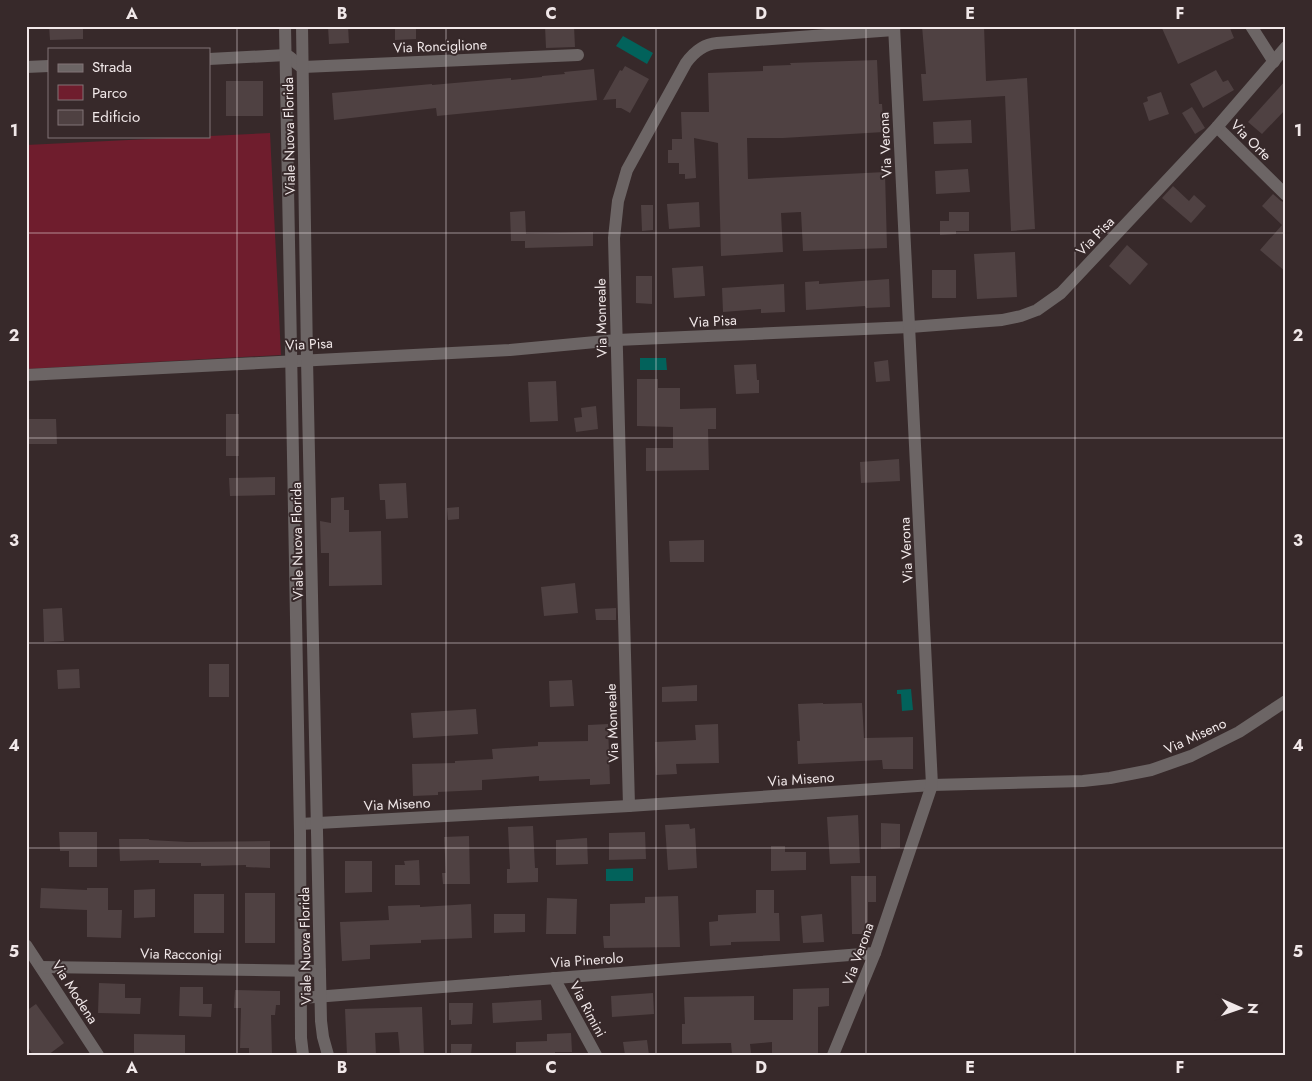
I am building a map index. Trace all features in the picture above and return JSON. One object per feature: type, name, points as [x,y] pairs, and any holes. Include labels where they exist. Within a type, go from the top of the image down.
[{"type":"street","name":"Viale Nuova Florida","points":[[285,26],[300,824],[301,1038],[303,1055]]},
{"type":"street","name":"Viale Nuova Florida","points":[[302,26],[320,971],[323,1037],[328,1055]]},
{"type":"street","points":[[1251,26],[1274,62]]},
{"type":"street","name":"Via Verona","points":[[833,1055],[875,953],[932,786],[894,28]]},
{"type":"street","name":"Via Monreale","points":[[629,806],[614,238],[615,218],[624,178],[634,156],[682,70],[694,53],[703,46],[713,43],[894,28]]},
{"type":"street","name":"Via Pisa","points":[[26,375],[510,350],[617,340],[910,327],[1007,319],[1031,313],[1061,293],[1217,127],[1286,47]]},
{"type":"street","points":[[210,59],[286,55],[292,57],[298,66],[303,67]]},
{"type":"street","name":"Via Ronciglione","points":[[303,67],[578,55]]},
{"type":"street","points":[[26,67],[48,66]]},
{"type":"street","name":"Via Orte","points":[[1217,127],[1286,195]]},
{"type":"street","points":[[288,171],[305,170]]},
{"type":"street","name":"Via Miseno","points":[[300,824],[629,806],[932,786],[1083,781],[1140,773],[1174,763],[1207,749],[1239,732],[1286,701]]},
{"type":"street","name":"Via Modena","points":[[26,945],[98,1055]]},
{"type":"street","name":"Via Pinerolo","points":[[302,998],[875,953]]},
{"type":"street","name":"Via Racconigi","points":[[41,967],[320,971]]},
{"type":"street","name":"Via Rimini","points":[[554,978],[596,1055]]},
{"type":"green space","points":[[270,133],[281,355],[26,369],[26,145],[168,138],[210,138],[210,136]]},
{"type":"water","points":[[623,36],[653,53],[647,64],[616,46]]},
{"type":"water","points":[[640,358],[666,358],[667,370],[640,370]]},
{"type":"water","points":[[911,689],[913,710],[902,711],[901,694],[897,694],[897,690]]},
{"type":"water","points":[[633,868],[633,881],[606,881],[606,869]]},
{"type":"building","points":[[49,26],[83,26],[83,39],[50,40]]},
{"type":"building","points":[[328,26],[348,26],[349,43],[329,44]]},
{"type":"building","points":[[395,26],[416,26],[416,39],[395,40]]},
{"type":"building","points":[[545,26],[574,26],[575,47],[546,48]]},
{"type":"building","points":[[922,26],[984,26],[986,81],[1027,78],[1035,229],[1011,231],[1005,96],[923,101],[921,74],[926,74]]},
{"type":"building","points":[[1161,26],[1229,26],[1234,38],[1178,64]]},
{"type":"building","points":[[877,60],[879,104],[882,104],[884,132],[783,138],[747,138],[748,179],[885,172],[887,248],[803,251],[801,212],[781,213],[783,252],[721,256],[718,143],[694,138],[696,178],[685,179],[685,174],[679,174],[679,163],[668,163],[668,150],[672,150],[672,139],[682,139],[681,112],[709,112],[708,73],[763,71],[763,66],[791,65],[790,63]]},
{"type":"building","points":[[625,66],[649,79],[630,113],[621,108],[616,108],[616,99],[603,100],[620,70],[622,71]]},
{"type":"building","points":[[594,69],[597,100],[437,116],[436,108],[334,120],[332,93],[511,78],[511,80]]},
{"type":"building","points":[[1216,70],[1223,82],[1228,80],[1234,90],[1203,108],[1190,84]]},
{"type":"building","points":[[1286,80],[1286,109],[1262,134],[1248,122]]},
{"type":"building","points":[[226,81],[263,81],[263,116],[226,116]]},
{"type":"building","points":[[1161,92],[1169,114],[1149,121],[1143,103],[1148,101],[1147,97]]},
{"type":"building","points":[[1192,107],[1205,128],[1195,134],[1182,113]]},
{"type":"building","points":[[971,120],[972,143],[934,144],[933,122]]},
{"type":"building","points":[[968,169],[970,192],[936,194],[935,171]]},
{"type":"building","points":[[1173,186],[1189,201],[1194,195],[1206,206],[1191,223],[1162,198]]},
{"type":"building","points":[[1273,194],[1286,203],[1286,272],[1260,250],[1282,225],[1262,206]]},
{"type":"building","points":[[699,202],[700,227],[669,229],[667,204]]},
{"type":"building","points":[[641,205],[653,205],[653,230],[642,231]]},
{"type":"building","points":[[525,211],[526,234],[593,232],[593,246],[525,248],[525,241],[511,241],[510,212]]},
{"type":"building","points":[[949,212],[969,212],[969,231],[956,231],[956,234],[940,235],[940,221],[949,221]]},
{"type":"building","points":[[1127,245],[1148,264],[1130,285],[1109,266]]},
{"type":"building","points":[[1015,252],[1017,297],[977,299],[974,254]]},
{"type":"building","points":[[703,266],[705,296],[674,298],[672,268]]},
{"type":"building","points":[[932,270],[956,270],[956,298],[932,298]]},
{"type":"building","points":[[636,276],[652,276],[652,304],[636,303]]},
{"type":"building","points":[[889,279],[890,307],[866,308],[865,306],[806,310],[805,282],[819,281],[819,284]]},
{"type":"building","points":[[784,284],[785,312],[761,313],[761,309],[723,312],[722,288]]},
{"type":"building","points":[[888,360],[890,381],[876,382],[874,362]]},
{"type":"building","points":[[756,364],[759,393],[736,394],[734,365]]},
{"type":"building","points":[[637,379],[658,379],[658,388],[680,388],[680,409],[716,408],[716,429],[708,429],[709,470],[646,471],[646,448],[673,448],[673,427],[637,426]]},
{"type":"building","points":[[556,381],[558,421],[530,422],[528,382]]},
{"type":"building","points":[[596,406],[598,429],[576,432],[574,418],[582,417],[581,408]]},
{"type":"building","points":[[226,414],[239,414],[239,456],[226,456]]},
{"type":"building","points":[[26,419],[56,419],[57,444],[26,444]]},
{"type":"building","points":[[899,459],[900,481],[861,483],[860,462]]},
{"type":"building","points":[[275,477],[275,495],[230,496],[229,478]]},
{"type":"building","points":[[406,483],[408,518],[386,519],[385,500],[380,500],[379,484]]},
{"type":"building","points":[[344,497],[344,510],[349,510],[349,532],[381,531],[382,585],[329,586],[329,553],[321,553],[320,521],[331,523],[331,498]]},
{"type":"building","points":[[459,507],[459,519],[448,520],[447,508]]},
{"type":"building","points":[[704,540],[704,562],[670,562],[669,541]]},
{"type":"building","points":[[575,583],[578,613],[544,616],[541,587]]},
{"type":"building","points":[[62,608],[64,641],[44,642],[43,609]]},
{"type":"building","points":[[616,608],[616,620],[596,620],[595,609]]},
{"type":"building","points":[[209,664],[229,664],[229,697],[209,697]]},
{"type":"building","points":[[79,669],[80,688],[58,689],[57,670]]},
{"type":"building","points":[[572,680],[574,706],[550,707],[549,681]]},
{"type":"building","points":[[697,685],[697,701],[662,702],[662,687]]},
{"type":"building","points":[[862,703],[864,738],[913,737],[913,769],[883,769],[882,760],[798,764],[797,741],[800,741],[798,704]]},
{"type":"building","points":[[476,709],[478,734],[413,738],[411,713]]},
{"type":"building","points":[[608,724],[610,784],[590,785],[590,779],[539,781],[539,776],[482,780],[482,790],[438,792],[438,795],[413,796],[412,764],[455,763],[455,761],[493,759],[492,749],[538,746],[538,742],[588,741],[588,725]]},
{"type":"building","points":[[718,724],[719,763],[676,764],[677,774],[656,775],[655,742],[696,740],[695,725]]},
{"type":"building","points":[[858,815],[860,863],[830,864],[827,817]]},
{"type":"building","points":[[881,823],[900,824],[900,848],[881,849]]},
{"type":"building","points":[[689,824],[690,829],[695,828],[697,868],[668,870],[665,825]]},
{"type":"building","points":[[533,826],[535,868],[538,868],[538,882],[507,883],[507,869],[510,869],[508,827]]},
{"type":"building","points":[[59,832],[97,832],[97,867],[69,867],[69,851],[60,851]]},
{"type":"building","points":[[645,832],[646,859],[609,860],[609,833]]},
{"type":"building","points":[[469,836],[470,884],[443,884],[442,873],[446,873],[444,837]]},
{"type":"building","points":[[587,838],[588,864],[556,865],[556,840]]},
{"type":"building","points":[[119,839],[188,842],[270,841],[270,868],[246,867],[246,865],[201,866],[201,863],[159,863],[159,860],[120,861]]},
{"type":"building","points":[[771,846],[785,846],[785,852],[806,852],[806,870],[771,871]]},
{"type":"building","points":[[419,860],[420,885],[395,885],[395,865],[405,865],[404,861]]},
{"type":"building","points":[[345,861],[372,861],[372,892],[345,893]]},
{"type":"building","points":[[851,876],[876,876],[876,902],[868,902],[868,927],[865,927],[865,934],[852,934]]},
{"type":"building","points":[[41,888],[87,890],[87,888],[108,888],[108,910],[122,910],[121,938],[87,937],[87,910],[40,908]]},
{"type":"building","points":[[155,889],[155,917],[134,918],[134,890]]},
{"type":"building","points":[[756,890],[774,890],[774,913],[779,913],[780,941],[731,942],[731,945],[710,946],[709,922],[718,921],[718,915],[756,913]]},
{"type":"building","points":[[245,893],[275,893],[275,943],[245,943]]},
{"type":"building","points":[[194,894],[224,894],[224,933],[194,933]]},
{"type":"building","points":[[678,896],[680,947],[604,948],[603,936],[610,936],[610,904],[645,903],[645,897]]},
{"type":"building","points":[[547,898],[577,899],[576,934],[546,934]]},
{"type":"building","points":[[471,904],[472,938],[370,945],[370,959],[342,961],[340,922],[389,920],[388,906],[420,905],[420,907]]},
{"type":"building","points":[[494,914],[525,914],[525,932],[494,933]]},
{"type":"building","points":[[822,914],[824,942],[803,943],[801,916]]},
{"type":"building","points":[[99,983],[125,984],[125,998],[141,998],[140,1014],[98,1013]]},
{"type":"building","points":[[180,987],[203,987],[203,1004],[212,1004],[211,1017],[179,1016]]},
{"type":"building","points":[[829,988],[829,1006],[818,1007],[818,1055],[772,1055],[772,1042],[750,1044],[751,1053],[748,1055],[732,1055],[731,1043],[682,1044],[682,1024],[685,1024],[684,997],[754,996],[754,1020],[793,1020],[793,989]]},
{"type":"building","points":[[235,990],[280,991],[280,1005],[276,1005],[275,1015],[271,1015],[272,1055],[249,1055],[249,1048],[240,1048],[241,1008],[234,1008]]},
{"type":"building","points":[[653,993],[654,1014],[612,1017],[611,996]]},
{"type":"building","points":[[541,1000],[542,1020],[493,1023],[492,1003]]},
{"type":"building","points":[[449,1003],[473,1003],[472,1024],[451,1025],[451,1020],[449,1020]]},
{"type":"building","points":[[36,1004],[64,1043],[48,1055],[33,1055],[26,1044],[26,1011]]},
{"type":"building","points":[[422,1007],[424,1055],[400,1055],[398,1032],[375,1033],[376,1055],[347,1055],[345,1009]]},
{"type":"building","points":[[571,1033],[572,1052],[555,1052],[555,1055],[516,1055],[516,1042],[547,1041],[547,1034]]},
{"type":"building","points":[[134,1034],[185,1035],[185,1055],[134,1055]]},
{"type":"building","points":[[647,1040],[649,1055],[625,1055],[623,1042]]},
{"type":"building","points":[[451,1044],[472,1044],[471,1055],[451,1055]]}]
